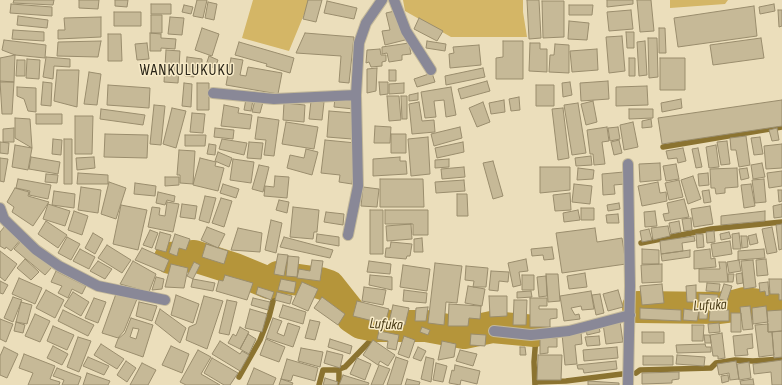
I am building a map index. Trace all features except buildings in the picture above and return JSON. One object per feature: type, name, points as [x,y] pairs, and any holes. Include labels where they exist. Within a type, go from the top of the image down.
[{"type":"street","points":[[348,235],[358,186],[356,95],[359,43],[366,23],[382,0]]},
{"type":"street","points":[[394,0],[406,30],[431,70]]},
{"type":"street","points":[[214,93],[274,99],[356,95]]},
{"type":"street","points":[[628,164],[630,315],[628,385]]},
{"type":"street","points":[[0,208],[4,219],[8,223],[36,250],[59,266],[98,286],[165,300]]},
{"type":"street","points":[[494,331],[531,335],[569,331],[630,315]]},
{"type":"shaded area","points":[[253,0],[310,0],[289,51],[242,38]]},
{"type":"shaded area","points":[[403,0],[523,0],[523,12],[527,37],[451,37],[405,11]]},
{"type":"shaded area","points":[[670,0],[728,0],[725,4],[670,8]]},
{"type":"waterway","points":[[663,147],[782,127]]},
{"type":"waterway","points":[[641,243],[711,229],[782,222]]},
{"type":"waterway","name":"Lufuka","points":[[170,258],[194,256],[235,269],[269,283],[273,282],[278,277],[320,283],[329,286],[352,317],[361,323],[376,326],[426,326],[464,333],[492,327],[535,331]]},
{"type":"waterway","points":[[239,377],[260,340],[269,317],[279,277]]},
{"type":"waterway","name":"Lufuka","points":[[638,307],[718,308],[745,303],[782,308]]},
{"type":"waterway","points":[[319,385],[323,370],[337,370],[345,367],[373,338],[376,326]]},
{"type":"waterway","points":[[535,385],[534,362],[536,337]]},
{"type":"waterway","points":[[636,373],[640,370],[711,368],[716,363],[735,360],[753,361],[782,359]]},
{"type":"waterway","points":[[339,369],[339,385]]},
{"type":"waterway","points":[[535,382],[566,381],[622,374]]},
{"type":"district","name":"WANKULUKUKU","points":[[187,71]]}]
